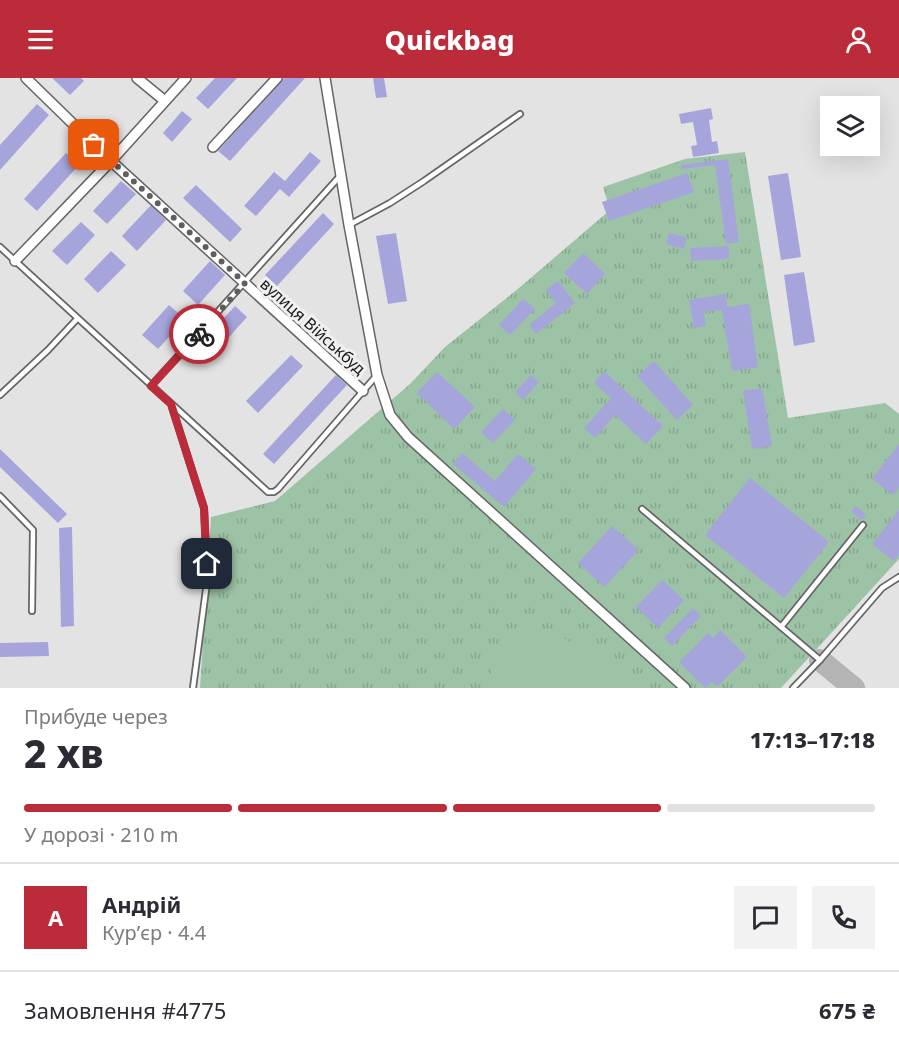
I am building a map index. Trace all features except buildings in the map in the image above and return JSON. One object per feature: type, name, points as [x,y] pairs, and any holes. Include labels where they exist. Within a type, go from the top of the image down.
[{"type":"street","name":"вулиця Військбуд","points":[[26,78],[111,161],[363,391]]},
{"type":"street","points":[[137,78],[165,101]]},
{"type":"street","points":[[15,261],[111,161],[186,78]]},
{"type":"street","points":[[213,147],[276,78]]},
{"type":"street","points":[[325,78],[377,375],[390,415],[408,437],[685,688]]},
{"type":"lane","points":[[349,225],[424,181],[520,114]]},
{"type":"lane","points":[[151,386],[341,176]]},
{"type":"lane","points":[[0,247],[268,492],[278,489],[377,375]]},
{"type":"lane","points":[[0,395],[77,319]]},
{"type":"lane","points":[[171,404],[204,508],[207,582],[194,688]]},
{"type":"lane","points":[[0,496],[33,530],[32,611]]},
{"type":"lane","points":[[642,509],[820,660]]},
{"type":"lane","points":[[782,627],[863,525]]},
{"type":"lane","points":[[794,688],[882,588],[899,577]]},
{"type":"green space","points":[[745,152],[788,418],[885,403],[899,414],[899,559],[781,688],[200,688],[211,517],[275,501],[410,384],[445,347],[519,288],[610,210],[603,187],[685,159]]},
{"type":"green space","points":[[531,627],[553,631],[640,688],[494,688],[491,671],[498,654],[511,637]]},
{"type":"taxiway","points":[[820,660],[854,688]]},
{"type":"way so far","points":[[94,145],[245,283],[199,334]]},
{"type":"route","points":[[199,334],[151,386],[171,404],[204,508],[207,564]]}]
